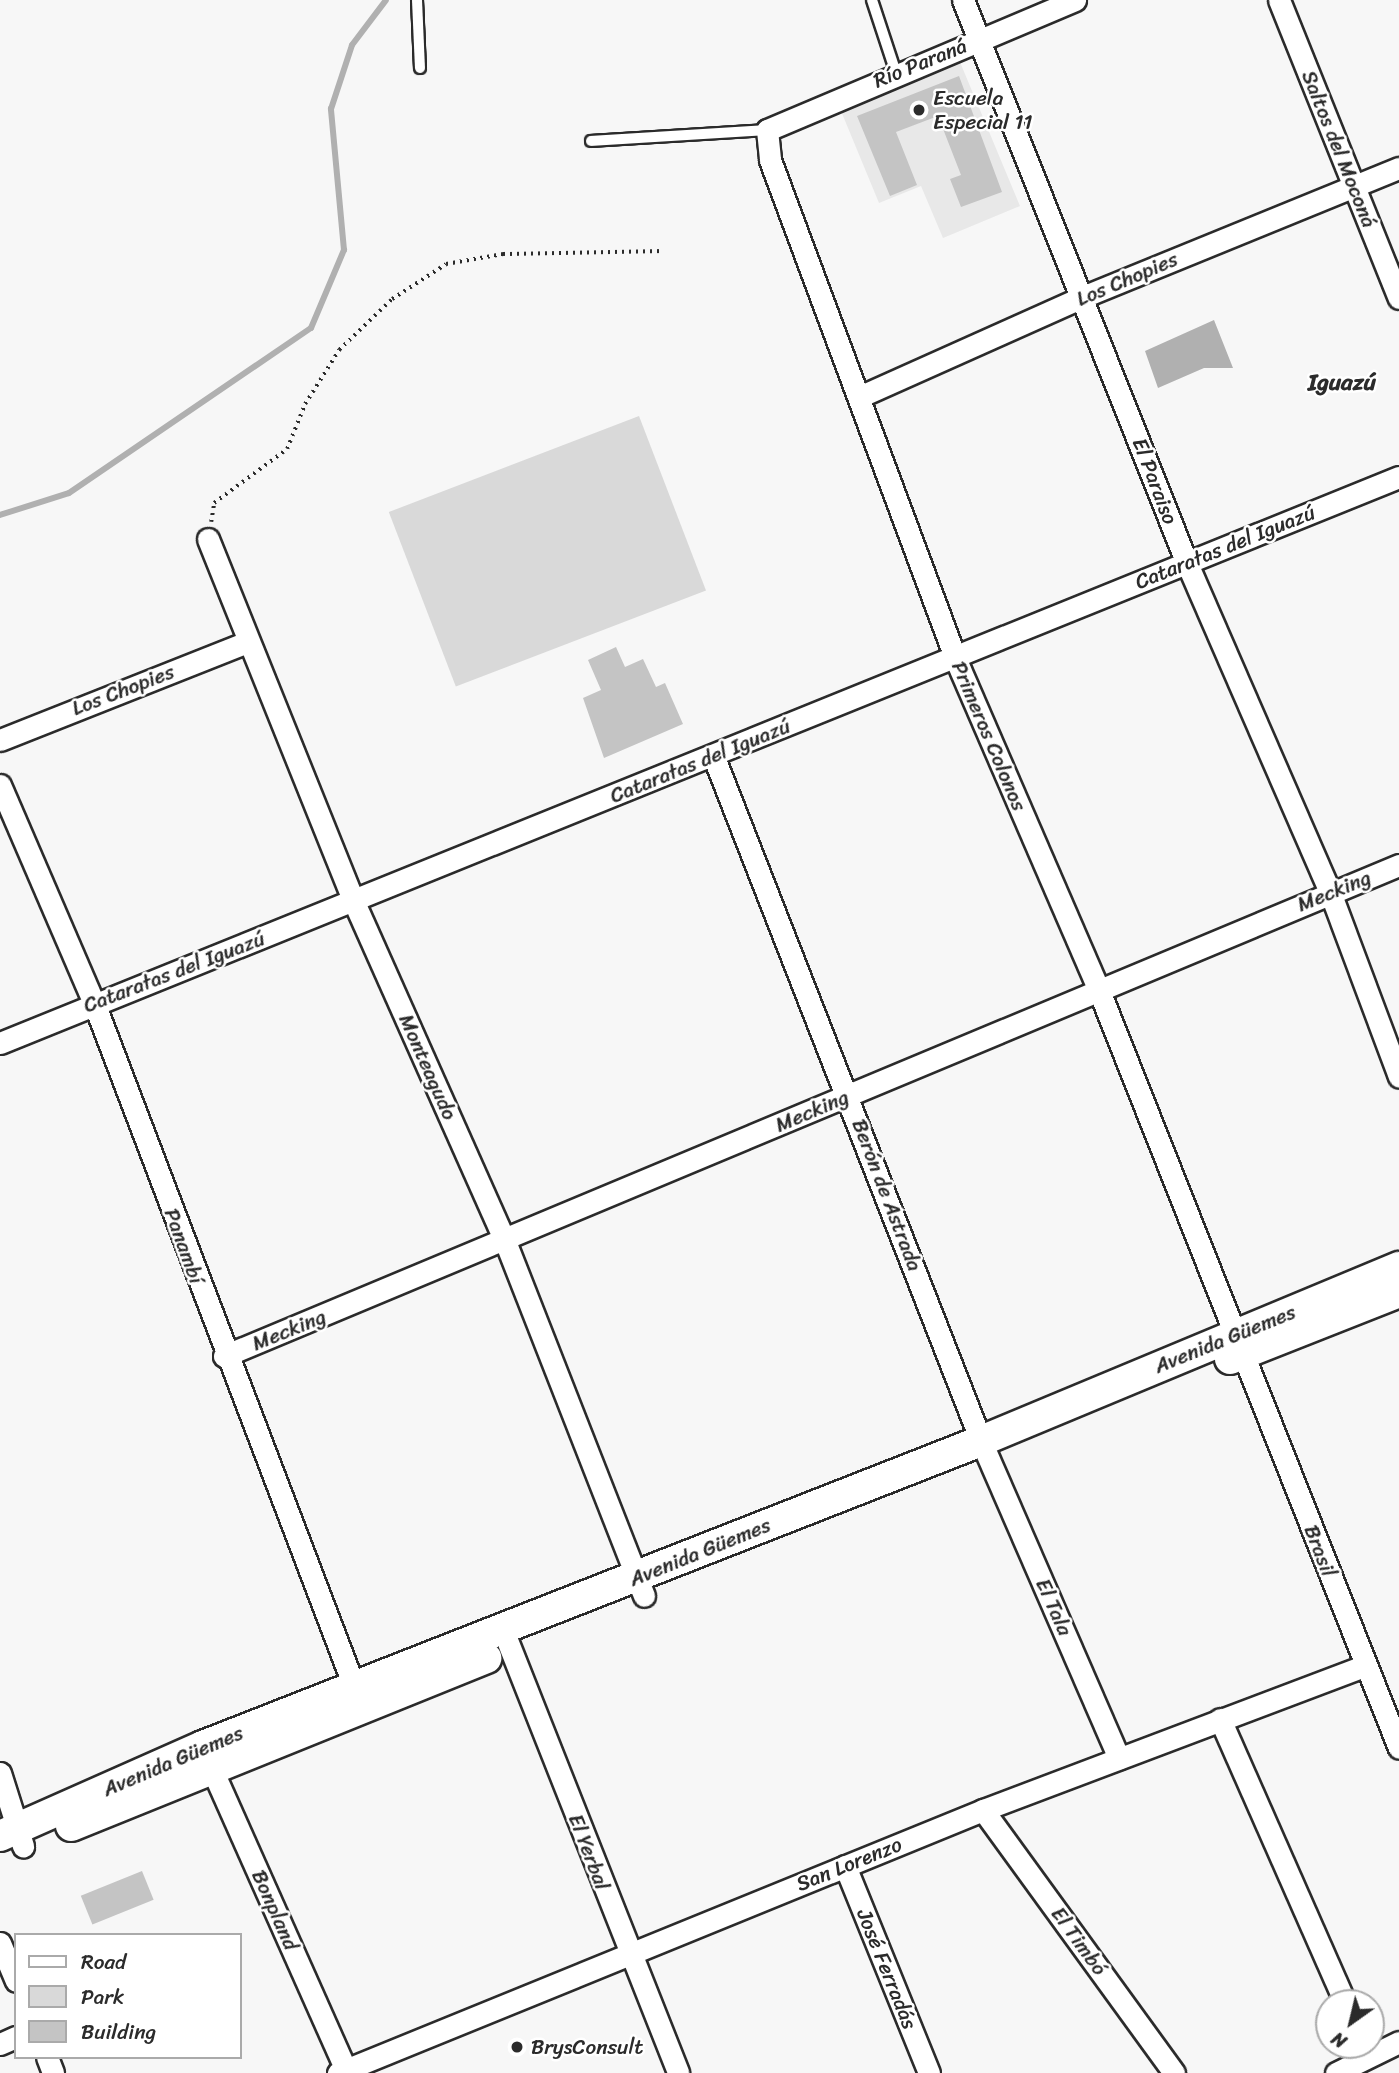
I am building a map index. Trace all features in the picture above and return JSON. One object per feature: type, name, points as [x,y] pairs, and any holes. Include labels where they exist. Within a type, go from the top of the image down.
[{"type":"main road","name":"Avenida Güemes","points":[[10,1842],[207,1758],[984,1449],[1241,1343],[1399,1267]]},
{"type":"main road","name":"Avenida Güemes","points":[[1241,1343],[1399,1292]]},
{"type":"street","name":"El Paraiso","points":[[963,0],[1085,296],[1186,561],[1330,892],[1399,1077]]},
{"type":"street","name":"Río Paraná","points":[[767,130],[896,73],[1075,0]]},
{"type":"street","name":"Saltos del Moconá","points":[[1279,0],[1399,298]]},
{"type":"street","name":"Primeros Colonos","points":[[767,130],[769,160],[956,660],[1098,988],[1241,1343]]},
{"type":"street","name":"Los Chopies","points":[[859,397],[1085,296],[1399,168]]},
{"type":"street","name":"Cataratas del Iguazú","points":[[0,1043],[713,755],[956,660],[1186,561],[1399,478]]},
{"type":"street","name":"Monteagudo","points":[[208,539],[354,902],[505,1241],[640,1587]]},
{"type":"street","name":"Los Chopies","points":[[0,740],[248,642]]},
{"type":"street","name":"Berón de Astrada","points":[[713,755],[849,1095],[984,1449]]},
{"type":"street","name":"Panambí","points":[[0,785],[94,1003],[224,1356],[358,1699]]},
{"type":"street","name":"Mecking","points":[[224,1356],[505,1241],[1098,988],[1399,865]]},
{"type":"street","name":"Brasil","points":[[1241,1343],[1364,1666],[1399,1748]]},
{"type":"street","name":"El Tala","points":[[984,1449],[1119,1758]]},
{"type":"street","name":"El Yerbal","points":[[507,1639],[678,2073]]},
{"type":"street","name":"San Lorenzo","points":[[344,2072],[983,1810],[1364,1666]]},
{"type":"street","points":[[1220,1719],[1339,1989]]},
{"type":"street","name":"Bonpland","points":[[207,1758],[344,2072]]},
{"type":"street","points":[[0,1773],[10,1842]]},
{"type":"street","name":"El Timbó","points":[[983,1810],[1174,2073]]},
{"type":"street","name":"José Ferradás","points":[[845,1866],[929,2073]]},
{"type":"street","points":[[0,1943],[14,1975]]},
{"type":"street","points":[[1336,2073],[1367,2059]]},
{"type":"lane","points":[[416,0],[420,68]]},
{"type":"lane","points":[[872,0],[896,73]]},
{"type":"lane","points":[[591,141],[767,130]]},
{"type":"path","points":[[208,539],[214,503],[287,449],[305,404],[338,350],[392,299],[446,264],[503,254],[664,251]]},
{"type":"shaded area","points":[[960,62],[1020,206],[943,238],[921,186],[879,203],[841,111]]},
{"type":"shaded area","points":[[1214,320],[1233,368],[1204,368],[1158,388],[1145,351]]},
{"type":"green space","points":[[639,416],[706,591],[456,687],[389,512]]},
{"type":"building","points":[[959,76],[1002,192],[961,207],[950,179],[961,175],[938,116],[896,132],[917,185],[890,196],[857,116]]},
{"type":"building","points":[[616,647],[625,667],[643,659],[656,687],[665,683],[683,724],[604,758],[583,698],[601,690],[588,660]]},
{"type":"building","points":[[142,1871],[154,1900],[92,1924],[81,1896]]},
{"type":"waterway","points":[[0,515],[69,493],[311,328],[344,250],[331,109],[352,45],[386,0]]},
{"type":"place","name":"Escuela Especial 11","points":[[919,110]]},
{"type":"place","name":"BrysConsult","points":[[517,2047]]},
{"type":"district","name":"Iguazú","points":[[1342,383]]}]
